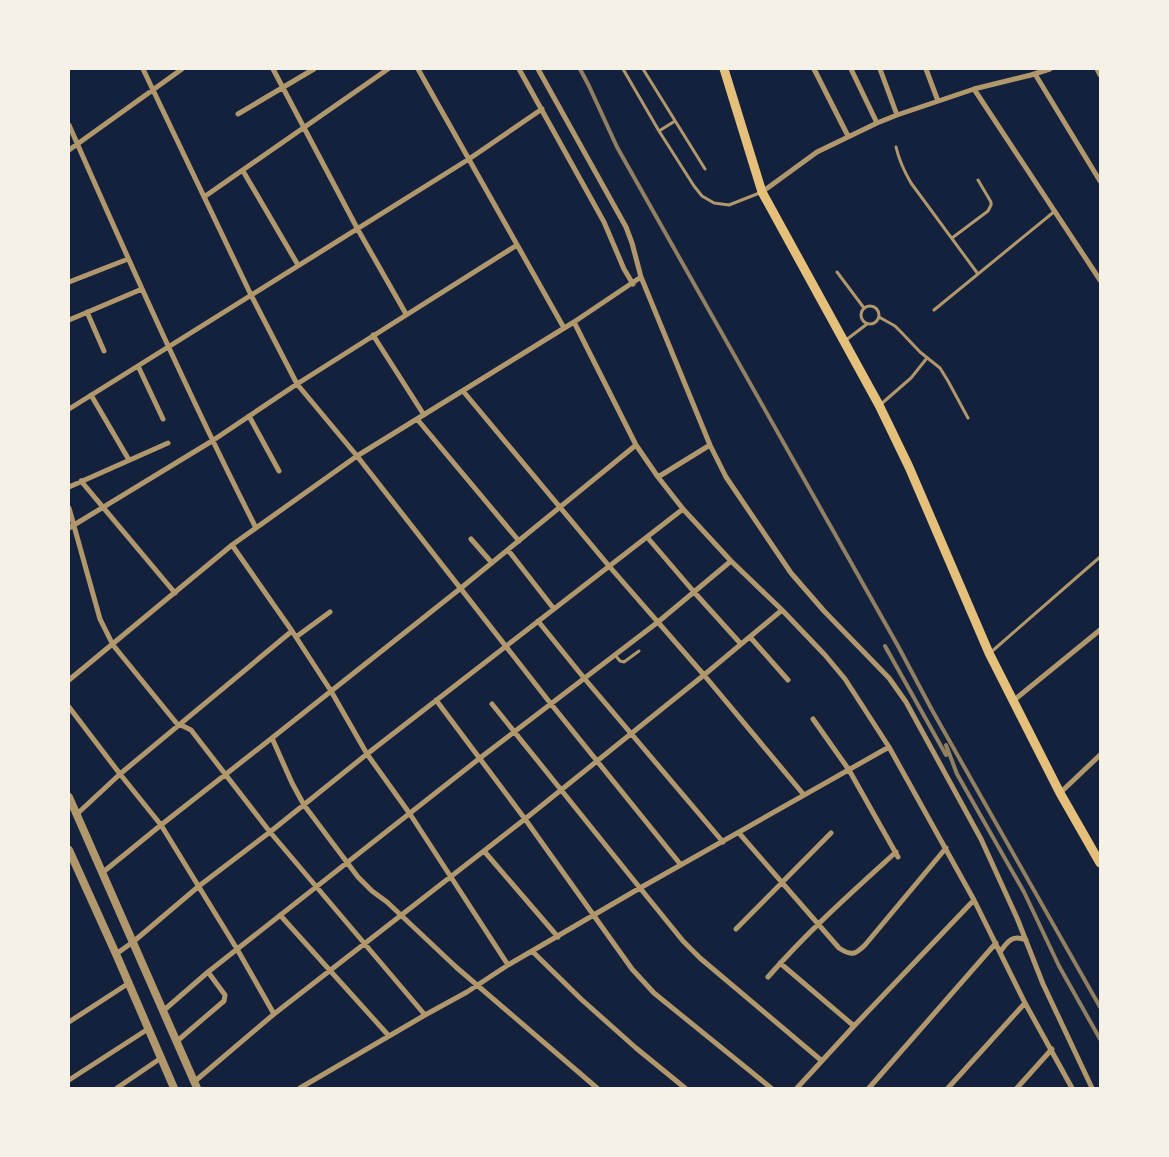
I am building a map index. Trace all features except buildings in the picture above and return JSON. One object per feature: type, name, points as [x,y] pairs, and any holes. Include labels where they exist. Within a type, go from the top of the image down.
[{"type":"main road","points":[[724,69],[762,192],[879,405],[909,468],[989,653],[1060,793],[1100,863]]},
{"type":"street","points":[[143,69],[251,295],[297,384],[357,456],[551,704],[681,865]]},
{"type":"street","points":[[69,150],[182,69]]},
{"type":"street","points":[[273,69],[357,228],[406,314]]},
{"type":"street","points":[[238,114],[314,69]]},
{"type":"street","points":[[204,198],[388,69]]},
{"type":"street","points":[[418,69],[564,328]]},
{"type":"street","points":[[519,69],[604,222],[624,270],[633,284]]},
{"type":"street","points":[[538,69],[626,227],[641,278],[710,445],[726,477],[791,573],[824,611],[888,678],[906,702],[981,839],[1026,940],[1043,984],[1092,1088]]},
{"type":"street","points":[[814,69],[848,136]]},
{"type":"street","points":[[851,69],[877,123]]},
{"type":"street","points":[[880,69],[897,115]]},
{"type":"street","points":[[926,69],[938,101]]},
{"type":"street","points":[[1029,69],[1100,181]]},
{"type":"street","points":[[762,192],[817,152],[877,123],[974,89],[1050,69]]},
{"type":"street","points":[[1097,69],[1100,74]]},
{"type":"street","points":[[974,89],[1100,280]]},
{"type":"street","points":[[69,409],[469,158],[542,109]]},
{"type":"street","points":[[69,125],[168,347],[212,441],[256,528]]},
{"type":"street","points":[[243,171],[298,266]]},
{"type":"street","points":[[69,528],[212,441],[297,384],[517,244]]},
{"type":"street","points":[[69,282],[128,259]]},
{"type":"street","points":[[69,680],[232,545],[357,456],[574,322],[641,278]]},
{"type":"street","points":[[69,320],[142,289]]},
{"type":"street","points":[[87,312],[104,351]]},
{"type":"street","points":[[574,322],[636,445],[658,477],[683,509],[731,561],[782,610],[846,679],[889,747],[946,848],[1025,1003],[1072,1088]]},
{"type":"street","points":[[373,335],[424,415]]},
{"type":"street","points":[[138,366],[163,419]]},
{"type":"street","points":[[463,391],[804,795]]},
{"type":"street","points":[[91,396],[129,460]]},
{"type":"street","points":[[249,416],[279,471]]},
{"type":"street","points":[[417,419],[518,541]]},
{"type":"street","points":[[69,486],[168,443]]},
{"type":"street","points":[[102,874],[160,825],[461,588],[636,445]]},
{"type":"street","points":[[658,477],[710,445]]},
{"type":"street","points":[[80,481],[175,593]]},
{"type":"street","points":[[69,508],[100,618],[113,645],[178,725],[191,730],[270,832],[425,1015]]},
{"type":"street","points":[[116,954],[367,754],[683,509]]},
{"type":"street","points":[[647,537],[741,644]]},
{"type":"street","points":[[471,539],[492,563]]},
{"type":"street","points":[[232,545],[296,637],[367,754],[410,814],[508,965]]},
{"type":"street","points":[[508,550],[554,609]]},
{"type":"street","points":[[163,1011],[237,949],[480,758],[658,622],[731,561]]},
{"type":"street","points":[[69,797],[195,1085],[274,1014],[525,819],[704,676],[782,610]]},
{"type":"street","points":[[296,637],[330,612]]},
{"type":"street","points":[[538,621],[723,842]]},
{"type":"street","points":[[1013,701],[1100,630]]},
{"type":"street","points":[[76,814],[120,774],[292,631]]},
{"type":"street","points":[[750,637],[788,680]]},
{"type":"street","points":[[436,700],[525,819],[632,969],[654,993],[772,1088]]},
{"type":"street","points":[[492,704],[683,941],[700,958],[822,1061]]},
{"type":"street","points":[[69,707],[160,825],[199,886],[274,1014]]},
{"type":"street","points":[[768,977],[818,924],[897,854],[849,770],[814,719]]},
{"type":"street","points":[[272,738],[288,776],[304,805],[358,877],[456,968],[595,1088]]},
{"type":"street","points":[[300,1088],[640,888],[889,747]]},
{"type":"street","points":[[1060,793],[1100,754]]},
{"type":"street","points":[[739,833],[839,948],[851,954],[858,952],[865,945],[946,848]]},
{"type":"street","points":[[736,929],[831,834]]},
{"type":"street","points":[[69,850],[174,1088]]},
{"type":"street","points":[[484,851],[558,936]]},
{"type":"street","points":[[798,1088],[974,900]]},
{"type":"street","points":[[280,915],[389,1036]]},
{"type":"street","points":[[1000,952],[1011,939],[1021,938],[1026,940]]},
{"type":"street","points":[[869,1088],[996,943]]},
{"type":"street","points":[[532,951],[580,999],[685,1088]]},
{"type":"street","points":[[780,963],[854,1026]]},
{"type":"street","points":[[176,1042],[225,999],[225,995],[208,972]]},
{"type":"street","points":[[69,1022],[129,983]]},
{"type":"street","points":[[948,1088],[1025,1003]]},
{"type":"street","points":[[69,1080],[148,1029]]},
{"type":"street","points":[[1017,1088],[1052,1050]]},
{"type":"street","points":[[117,1088],[161,1058]]},
{"type":"lane","points":[[622,69],[698,192],[707,200],[729,205],[762,192]]},
{"type":"lane","points":[[643,69],[705,168]]},
{"type":"lane","points":[[659,131],[675,121]]},
{"type":"lane","points":[[896,147],[899,160],[907,177],[978,274]]},
{"type":"lane","points":[[952,238],[988,211],[991,205],[978,180]]},
{"type":"lane","points":[[934,310],[1055,211]]},
{"type":"lane","points":[[837,272],[864,308]]},
{"type":"lane","points":[[843,342],[867,324],[875,323],[878,320],[877,309],[874,307],[867,306],[861,315],[863,322],[867,324]]},
{"type":"lane","points":[[879,316],[902,332],[927,358],[940,368],[968,418]]},
{"type":"lane","points":[[879,405],[910,378],[927,358]]},
{"type":"lane","points":[[989,653],[1100,557]]},
{"type":"lane","points":[[615,655],[620,661],[624,662],[639,651]]},
{"type":"railway","points":[[580,69],[617,147],[1100,1007]]},
{"type":"railway","points":[[885,646],[946,755]]},
{"type":"railway","points":[[946,745],[957,774],[1024,892],[1059,966],[1100,1039]]}]
